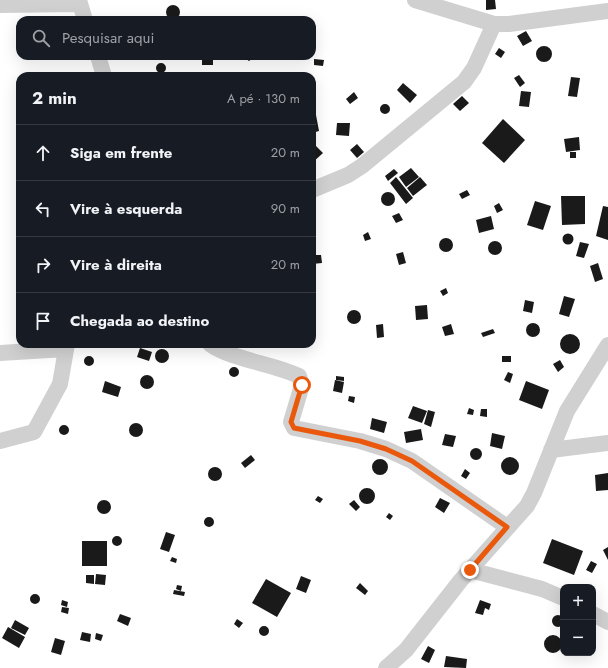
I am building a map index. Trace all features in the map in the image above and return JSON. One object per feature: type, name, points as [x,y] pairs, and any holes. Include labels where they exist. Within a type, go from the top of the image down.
[{"type":"street","points":[[415,0],[494,24],[509,24],[608,11]]},
{"type":"street","points":[[0,5],[79,2],[84,16]]},
{"type":"street","points":[[316,188],[348,175],[362,166],[464,82],[474,68],[494,24]]},
{"type":"street","points":[[99,60],[103,72]]},
{"type":"street","points":[[386,668],[406,650],[470,570],[527,506],[534,493],[550,450],[576,394],[608,346]]},
{"type":"street","points":[[0,353],[47,348]]},
{"type":"street","points":[[0,441],[34,432],[60,384],[66,348]]},
{"type":"street","points":[[218,348],[229,353],[287,370],[299,376],[302,385],[291,422],[294,428],[360,441],[386,449],[412,461],[507,527]]},
{"type":"street","points":[[550,450],[608,443]]},
{"type":"street","points":[[470,570],[542,589],[560,597]]},
{"type":"street","points":[[596,616],[608,622]]},
{"type":"building","points":[[486,0],[495,0],[496,9],[486,10]]},
{"type":"building","points":[[170,5],[176,5],[180,9],[179,16],[166,15],[166,9]]},
{"type":"building","points":[[526,31],[532,41],[523,46],[517,36]]},
{"type":"building","points":[[544,46],[550,48],[552,54],[550,60],[544,62],[538,60],[536,54],[538,48]]},
{"type":"building","points":[[499,48],[505,52],[501,58],[495,54]]},
{"type":"building","points":[[202,60],[213,60],[213,65],[202,65]]},
{"type":"building","points":[[314,60],[324,60],[323,66],[314,65]]},
{"type":"building","points":[[159,63],[163,63],[166,66],[166,70],[164,72],[158,72],[156,70],[156,66]]},
{"type":"building","points":[[519,75],[525,83],[520,87],[514,78]]},
{"type":"building","points":[[571,77],[580,78],[577,97],[568,96]]},
{"type":"building","points":[[403,83],[417,95],[410,103],[397,90]]},
{"type":"building","points":[[521,91],[531,92],[529,107],[519,106]]},
{"type":"building","points":[[354,92],[358,98],[350,104],[346,99]]},
{"type":"building","points":[[462,96],[469,103],[460,111],[453,104]]},
{"type":"building","points":[[385,104],[390,109],[385,114],[380,109]]},
{"type":"building","points":[[316,115],[319,131],[316,132]]},
{"type":"building","points":[[503,119],[525,140],[504,163],[482,143]]},
{"type":"building","points":[[337,123],[350,123],[349,136],[336,135]]},
{"type":"building","points":[[579,137],[580,150],[566,152],[564,139]]},
{"type":"building","points":[[357,144],[364,152],[357,158],[350,150]]},
{"type":"building","points":[[316,146],[323,153],[316,159]]},
{"type":"building","points":[[570,152],[576,152],[576,158],[570,158]]},
{"type":"building","points":[[411,168],[419,177],[406,187],[399,177]]},
{"type":"building","points":[[394,169],[398,173],[388,181],[385,176]]},
{"type":"building","points":[[396,177],[413,198],[406,204],[390,183]]},
{"type":"building","points":[[420,177],[427,185],[413,196],[407,188]]},
{"type":"building","points":[[467,190],[470,195],[462,199],[459,194]]},
{"type":"building","points":[[385,192],[391,192],[395,196],[395,202],[391,206],[385,206],[381,202],[381,196]]},
{"type":"building","points":[[561,196],[585,196],[585,224],[562,225]]},
{"type":"building","points":[[535,201],[551,206],[543,230],[527,225]]},
{"type":"building","points":[[499,203],[503,210],[497,213],[494,206]]},
{"type":"building","points":[[603,206],[608,207],[608,240],[596,236]]},
{"type":"building","points":[[399,213],[403,220],[396,223],[392,216]]},
{"type":"building","points":[[491,216],[494,229],[479,233],[476,220]]},
{"type":"building","points":[[368,232],[371,239],[365,241],[363,235]]},
{"type":"building","points":[[566,234],[570,234],[572,235],[572,243],[566,244],[563,241],[563,237]]},
{"type":"building","points":[[443,238],[449,238],[453,242],[453,248],[449,252],[443,252],[439,248],[439,242]]},
{"type":"building","points":[[492,241],[498,241],[502,245],[502,251],[498,255],[492,255],[488,251],[488,245]]},
{"type":"building","points":[[580,242],[589,244],[584,258],[576,256]]},
{"type":"building","points":[[403,252],[406,263],[399,265],[396,254]]},
{"type":"building","points":[[316,255],[321,255],[322,263],[316,264]]},
{"type":"building","points":[[598,263],[603,279],[595,282],[590,266]]},
{"type":"building","points":[[446,288],[448,293],[443,296],[440,291]]},
{"type":"building","points":[[564,296],[575,299],[569,317],[559,314]]},
{"type":"building","points":[[525,300],[534,302],[532,313],[523,311]]},
{"type":"building","points":[[427,305],[428,319],[416,320],[415,306]]},
{"type":"building","points":[[351,310],[357,310],[361,314],[361,320],[357,324],[351,324],[347,320],[347,314]]},
{"type":"building","points":[[530,323],[536,323],[540,327],[540,333],[536,337],[530,337],[526,333],[526,327]]},
{"type":"building","points":[[383,324],[384,337],[377,338],[376,325]]},
{"type":"building","points":[[451,324],[454,334],[445,336],[442,327]]},
{"type":"building","points":[[493,329],[495,333],[483,337],[481,333]]},
{"type":"building","points":[[570,334],[577,337],[580,344],[577,351],[570,354],[563,351],[560,344],[563,337]]},
{"type":"building","points":[[140,348],[152,352],[149,361],[137,357]]},
{"type":"building","points":[[159,349],[165,349],[169,353],[169,359],[165,363],[159,363],[155,359],[155,353]]},
{"type":"building","points":[[89,356],[94,361],[89,366],[84,361]]},
{"type":"building","points":[[502,356],[511,356],[511,362],[502,362]]},
{"type":"building","points":[[560,360],[564,367],[558,372],[553,364]]},
{"type":"building","points":[[232,367],[236,367],[239,372],[236,377],[232,377],[229,374],[229,370]]},
{"type":"building","points":[[508,372],[513,374],[510,383],[504,380]]},
{"type":"building","points":[[144,375],[150,375],[154,379],[154,385],[150,389],[144,389],[140,385],[140,379]]},
{"type":"building","points":[[336,376],[344,377],[344,381],[336,380]]},
{"type":"building","points":[[335,380],[344,382],[342,393],[333,391]]},
{"type":"building","points":[[105,381],[121,387],[118,397],[102,392]]},
{"type":"building","points":[[526,381],[549,390],[542,409],[519,400]]},
{"type":"building","points":[[349,396],[355,397],[354,403],[348,401]]},
{"type":"building","points":[[413,406],[427,411],[422,423],[408,418]]},
{"type":"building","points":[[469,408],[474,410],[473,415],[467,414]]},
{"type":"building","points":[[481,409],[487,409],[487,417],[480,416]]},
{"type":"building","points":[[428,410],[435,412],[431,427],[424,424]]},
{"type":"building","points":[[372,418],[387,422],[384,433],[370,429]]},
{"type":"building","points":[[133,423],[139,423],[143,427],[143,433],[139,437],[133,437],[129,433],[129,427]]},
{"type":"building","points":[[62,425],[66,425],[69,430],[66,435],[62,435],[59,432],[59,428]]},
{"type":"building","points":[[421,429],[423,440],[406,443],[404,432]]},
{"type":"building","points":[[492,433],[505,436],[502,449],[490,446]]},
{"type":"building","points":[[445,434],[456,436],[453,447],[442,445]]},
{"type":"building","points":[[478,448],[481,449],[481,459],[474,460],[471,459],[470,452],[471,449]]},
{"type":"building","points":[[251,455],[255,460],[245,468],[241,463]]},
{"type":"building","points":[[506,457],[514,457],[519,462],[517,473],[514,475],[506,475],[501,470],[501,462]]},
{"type":"building","points":[[377,459],[383,459],[388,464],[386,473],[383,475],[377,475],[372,470],[372,464]]},
{"type":"building","points":[[212,467],[218,467],[222,471],[222,477],[218,481],[212,481],[208,477],[208,471]]},
{"type":"building","points":[[465,469],[470,473],[466,479],[461,476]]},
{"type":"building","points":[[608,473],[608,490],[596,491],[595,475]]},
{"type":"building","points":[[367,488],[373,490],[375,496],[373,502],[367,504],[361,502],[359,496],[361,490]]},
{"type":"building","points":[[318,496],[323,499],[320,503],[315,500]]},
{"type":"building","points":[[440,498],[450,503],[444,513],[435,507]]},
{"type":"building","points":[[101,500],[107,500],[111,504],[111,510],[107,514],[101,514],[97,510],[97,504]]},
{"type":"building","points":[[354,500],[360,507],[356,511],[349,504]]},
{"type":"building","points":[[389,513],[393,516],[390,520],[386,517]]},
{"type":"building","points":[[207,517],[211,517],[214,522],[211,527],[207,527],[204,524],[204,520]]},
{"type":"building","points":[[166,532],[175,535],[169,552],[160,549]]},
{"type":"building","points":[[117,536],[122,541],[117,546],[112,541]]},
{"type":"building","points":[[552,539],[583,551],[574,575],[543,563]]},
{"type":"building","points":[[82,541],[107,541],[107,566],[82,566]]},
{"type":"building","points":[[608,547],[608,560],[603,550]]},
{"type":"building","points":[[172,557],[177,559],[176,563],[170,561]]},
{"type":"building","points":[[591,561],[597,564],[592,573],[586,570]]},
{"type":"building","points":[[96,574],[106,575],[105,585],[95,584]]},
{"type":"building","points":[[86,575],[94,575],[94,584],[86,583]]},
{"type":"building","points":[[301,576],[311,580],[306,593],[296,589]]},
{"type":"building","points":[[266,579],[291,593],[277,617],[252,603]]},
{"type":"building","points":[[360,583],[368,591],[365,595],[356,588]]},
{"type":"building","points":[[177,585],[182,586],[181,591],[176,589]]},
{"type":"building","points":[[174,590],[185,592],[184,596],[173,594]]},
{"type":"building","points":[[33,594],[37,594],[40,599],[37,604],[33,604],[30,601],[30,597]]},
{"type":"building","points":[[62,600],[68,602],[67,607],[61,605]]},
{"type":"building","points":[[480,600],[491,604],[489,610],[485,608],[483,615],[475,613]]},
{"type":"building","points":[[62,607],[69,608],[68,614],[61,612]]},
{"type":"building","points":[[120,614],[131,618],[128,626],[117,621]]},
{"type":"building","points":[[558,615],[560,616],[560,626],[558,627],[554,625],[552,621],[554,617]]},
{"type":"building","points":[[237,619],[243,623],[239,628],[234,624]]},
{"type":"building","points":[[15,620],[29,628],[25,635],[11,628]]},
{"type":"building","points":[[262,626],[266,626],[269,631],[266,636],[262,636],[259,633],[259,629]]},
{"type":"building","points":[[8,627],[25,637],[19,648],[2,638]]},
{"type":"building","points":[[82,632],[91,634],[90,642],[80,640]]},
{"type":"building","points":[[96,633],[103,635],[101,641],[95,639]]},
{"type":"building","points":[[553,635],[559,638],[559,650],[553,653],[547,650],[544,644],[547,638]]},
{"type":"building","points":[[55,638],[65,641],[61,655],[51,652]]},
{"type":"building","points":[[428,646],[435,650],[429,663],[421,659]]},
{"type":"building","points":[[446,656],[467,659],[466,668],[444,667]]},
{"type":"route","points":[[302,385],[291,422],[294,428],[360,441],[386,449],[412,461],[507,527],[470,570]]}]
